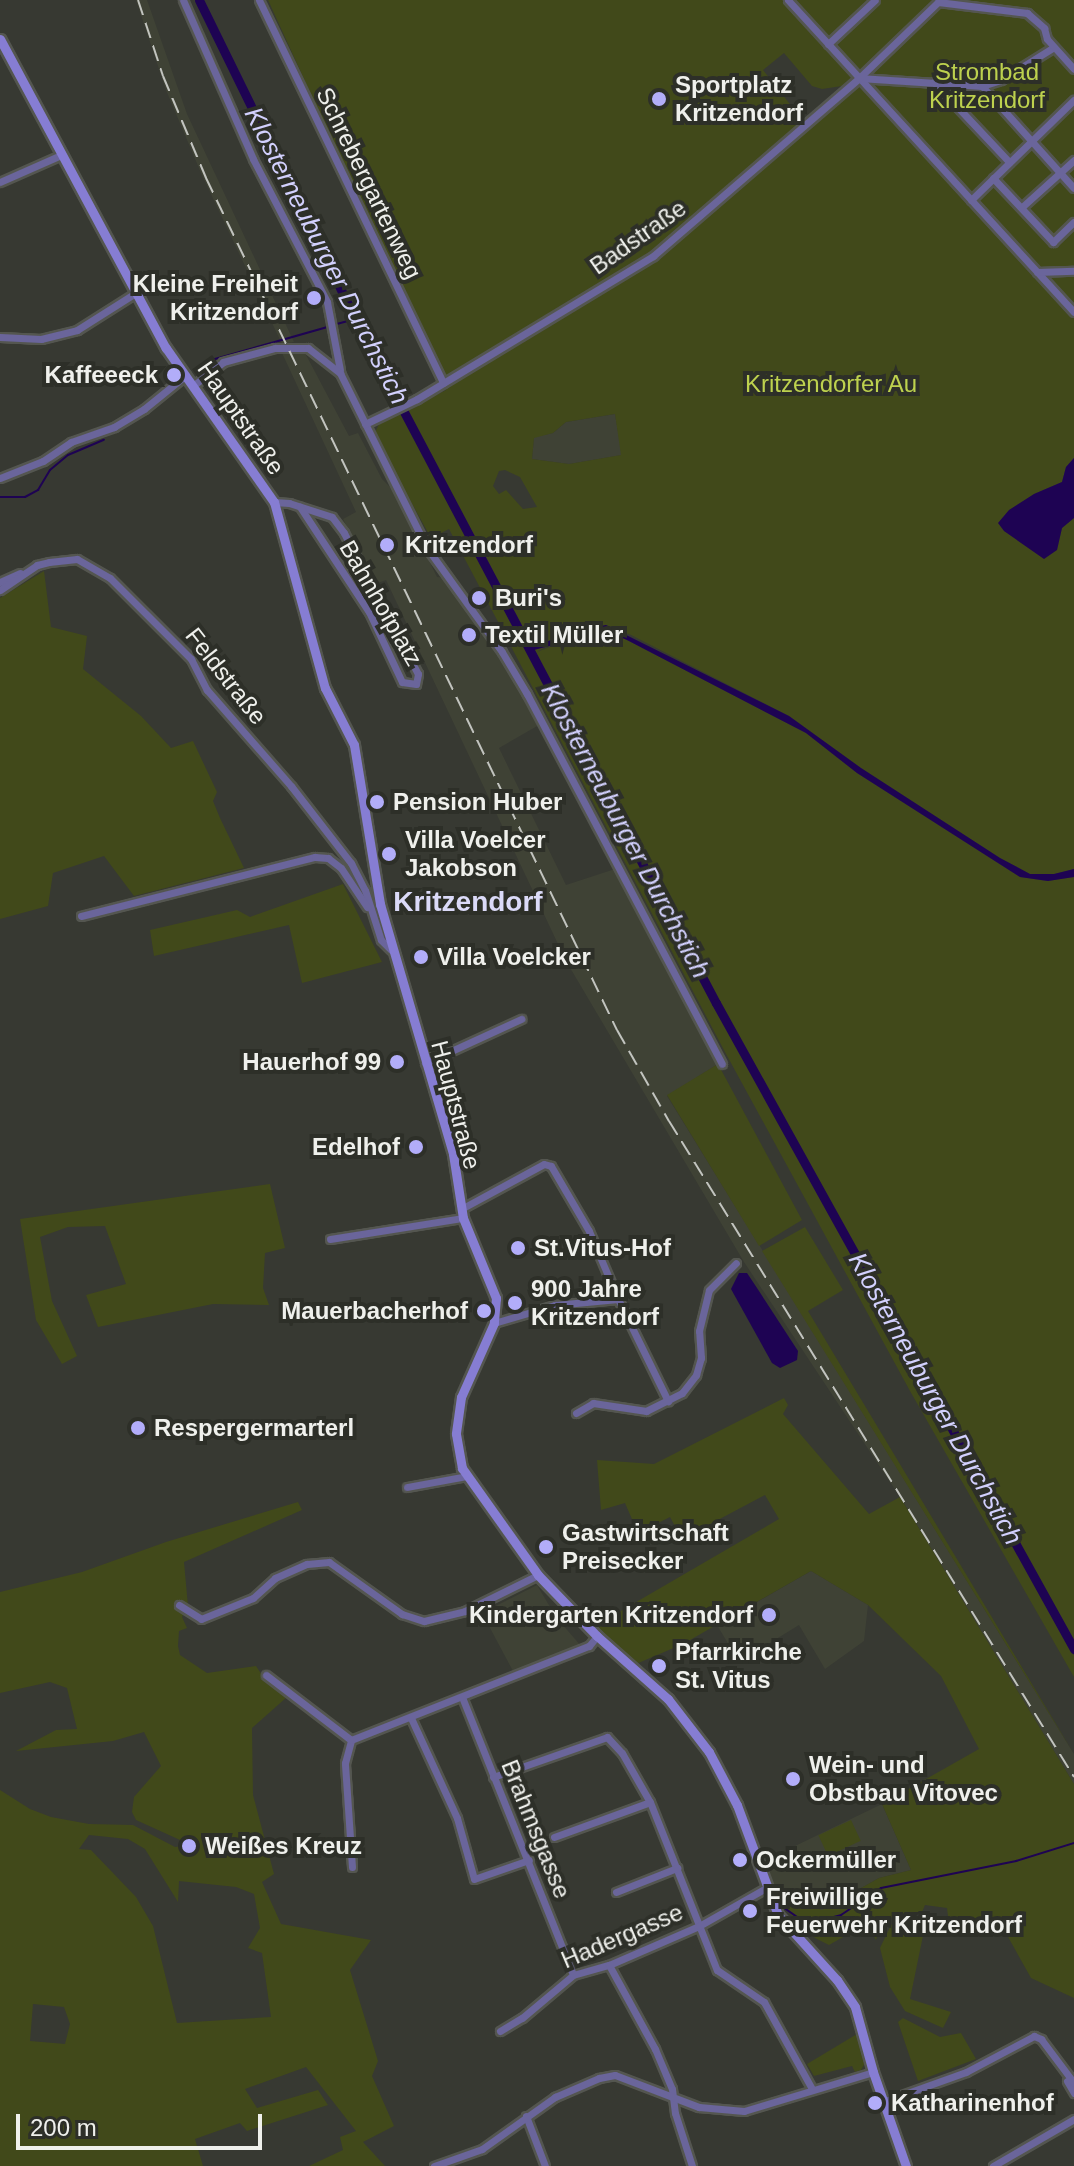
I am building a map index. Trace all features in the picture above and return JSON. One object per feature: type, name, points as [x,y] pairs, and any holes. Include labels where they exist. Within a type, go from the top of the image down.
[{"type":"main road","name":"Hauptstraße","points":[[0,39],[166,348],[274,502],[325,688],[354,745],[375,884],[391,950],[453,1154],[462,1214],[493,1288],[494,1323]]},
{"type":"main road","points":[[494,1323],[468,1374],[457,1415],[458,1459],[538,1575],[597,1636],[668,1699],[709,1752],[737,1805],[778,1915],[837,1980],[855,2007],[873,2072],[906,2166]]},
{"type":"street","points":[[183,0],[253,159],[327,302],[340,373],[427,548],[494,639],[527,694],[722,1064]]},
{"type":"street","name":"Schrebergartenweg","points":[[259,0],[443,383]]},
{"type":"street","points":[[828,44],[875,0]]},
{"type":"street","points":[[794,2],[828,44],[1074,312]]},
{"type":"street","name":"Badstraße","points":[[365,424],[417,399],[653,256],[859,78],[938,2],[1027,13],[1044,28],[1054,47]]},
{"type":"street","points":[[859,78],[982,86],[1001,80],[1054,47],[1074,69]]},
{"type":"street","points":[[934,82],[1009,162]]},
{"type":"street","points":[[982,86],[1074,188]]},
{"type":"street","points":[[971,200],[1074,100]]},
{"type":"street","points":[[0,182],[61,155]]},
{"type":"street","points":[[1022,207],[1074,160]]},
{"type":"street","points":[[993,178],[1053,242],[1074,222]]},
{"type":"street","points":[[1037,272],[1074,271]]},
{"type":"street","points":[[0,337],[41,339],[77,330],[137,292]]},
{"type":"street","points":[[194,385],[223,362],[275,348],[308,348],[340,373]]},
{"type":"street","points":[[0,478],[43,461],[71,442],[114,427],[144,409],[186,375]]},
{"type":"street","name":"Bahnhofplatz","points":[[274,502],[300,507],[332,517],[344,533],[418,674],[416,684],[402,682],[369,612],[300,507]]},
{"type":"street","name":"Feldstraße","points":[[0,590],[27,571],[49,562],[85,562],[110,578],[143,608],[191,659],[207,690],[291,786],[351,863],[381,940],[391,950]]},
{"type":"street","points":[[0,582],[27,571]]},
{"type":"street","points":[[81,916],[315,857],[328,858],[341,868],[375,919]]},
{"type":"street","points":[[425,1063],[521,1019]]},
{"type":"street","points":[[330,1239],[462,1214],[544,1164],[551,1166],[589,1231],[668,1401]]},
{"type":"street","points":[[576,1413],[593,1403],[646,1411],[682,1393],[696,1375],[701,1358],[702,1307],[709,1290],[736,1263]]},
{"type":"street","points":[[494,1323],[555,1305],[618,1299]]},
{"type":"street","points":[[407,1487],[467,1476]]},
{"type":"street","points":[[179,1605],[201,1619],[253,1598],[275,1578],[307,1564],[329,1562],[402,1614],[424,1621],[465,1611],[538,1575]]},
{"type":"street","points":[[351,1740],[589,1646],[597,1636]]},
{"type":"street","points":[[266,1675],[351,1740]]},
{"type":"street","name":"Brahmsgasse","points":[[462,1697],[573,1975]]},
{"type":"street","points":[[411,1718],[457,1818],[474,1879],[529,1860]]},
{"type":"street","points":[[493,1777],[607,1737],[622,1753],[650,1802],[717,1970],[764,2002],[812,2089]]},
{"type":"street","points":[[351,1740],[345,1763],[352,1867]]},
{"type":"street","points":[[554,1837],[650,1802]]},
{"type":"street","points":[[616,1892],[677,1868]]},
{"type":"street","name":"Hadergasse","points":[[500,2031],[522,2018],[573,1975],[609,1965],[699,1926],[766,1888]]},
{"type":"street","points":[[609,1965],[655,2049],[674,2100],[692,2166]]},
{"type":"street","points":[[885,2101],[966,2072],[1034,2036],[1041,2039],[1074,2083]]},
{"type":"street","points":[[1061,2068],[1074,2093]]},
{"type":"street","points":[[434,2166],[482,2149],[526,2116],[582,2084],[615,2075],[699,2107],[744,2111],[760,2109],[812,2089],[873,2072]]},
{"type":"street","points":[[526,2116],[545,2166]]},
{"type":"street","points":[[993,2166],[1074,2119]]},
{"type":"shaded area","points":[[136,0],[147,0],[187,114],[294,342],[282,344],[201,173],[166,90]]},
{"type":"shaded area","points":[[282,353],[305,353],[349,436],[358,433],[382,479],[396,493],[437,577],[446,578],[513,678],[539,725],[499,748],[566,885],[615,869],[718,1064],[667,1096],[1074,1754],[1074,1784],[900,1497],[744,1262],[566,961],[386,580],[375,584],[343,519],[356,512]]},
{"type":"shaded area","points":[[615,414],[622,455],[569,464],[532,459],[534,437],[553,433],[566,422]]},
{"type":"shaded area","points":[[1074,458],[1074,518],[1062,528],[1057,550],[1044,559],[1004,531],[998,523],[1009,510],[1034,494],[1062,482],[1066,467]]},
{"type":"shaded area","points":[[606,625],[789,716],[861,768],[1000,858],[1030,874],[1054,874],[1074,869],[1074,877],[1048,881],[1020,877],[857,773],[806,733],[606,631],[534,650],[533,647],[566,634]]},
{"type":"shaded area","points":[[739,1273],[747,1273],[757,1288],[798,1351],[797,1360],[780,1368],[772,1363],[731,1289]]},
{"type":"shaded area","points":[[811,1571],[868,1605],[864,1641],[825,1669],[799,1625],[739,1662],[717,1625]]},
{"type":"shaded area","points":[[537,1585],[556,1617],[581,1646],[513,1671],[482,1613]]},
{"type":"shaded area","points":[[882,1804],[911,1870],[879,1878],[822,1910],[808,1905],[783,1907],[764,1861]]},
{"type":"green space","name":"Kritzendorfer Au","points":[[268,0],[1074,0],[1074,309],[860,75],[842,86],[822,89],[812,86],[784,53],[763,70],[808,127],[859,82],[1074,315],[1074,458],[1066,467],[1062,482],[1034,494],[1004,531],[1057,550],[1062,528],[1074,518],[1074,869],[1054,874],[1030,874],[861,768],[789,716],[631,635],[606,625],[566,634],[537,652],[572,638],[606,631],[806,733],[857,773],[1020,877],[1047,881],[1074,877],[1074,1677],[910,1391],[725,1052],[449,529],[431,538],[374,435],[379,424],[446,390]],"holes":[[[615,414],[621,455],[569,464],[532,459],[534,438],[553,433],[566,422]],[[505,470],[520,477],[537,507],[523,509],[506,490],[499,494],[493,486],[499,471]]]},
{"type":"green space","points":[[44,571],[51,627],[87,636],[83,669],[141,716],[171,748],[193,741],[217,792],[213,801],[244,868],[134,896],[104,856],[53,873],[48,906],[0,919],[0,598]]},
{"type":"green space","points":[[343,884],[382,962],[302,983],[289,925],[154,956],[150,930],[237,910],[250,917]]},
{"type":"green space","points":[[718,1064],[802,1220],[759,1246],[667,1095]]},
{"type":"green space","points":[[270,1184],[285,1248],[265,1253],[263,1288],[269,1305],[213,1304],[98,1327],[86,1295],[126,1284],[105,1226],[68,1227],[40,1237],[52,1301],[77,1356],[62,1364],[36,1320],[20,1219]]},
{"type":"green space","points":[[805,1227],[843,1290],[808,1311],[1074,1754],[762,1251]]},
{"type":"green space","points":[[784,1398],[788,1405],[783,1414],[869,1514],[900,1497],[1074,1784],[1074,1998],[1031,1978],[1003,1928],[948,1916],[947,1908],[925,1905],[922,1912],[892,1917],[879,1930],[876,1940],[866,1924],[829,1945],[815,1938],[783,1907],[808,1905],[822,1910],[879,1878],[911,1870],[882,1804],[979,1749],[941,1676],[868,1605],[811,1571],[683,1644],[636,1664],[595,1626],[779,1519],[765,1495],[682,1539],[670,1517],[638,1533],[625,1503],[601,1510],[597,1460],[654,1464]]},
{"type":"green space","points":[[298,1502],[302,1510],[184,1562],[188,1606],[182,1617],[187,1628],[179,1631],[178,1646],[180,1655],[207,1673],[256,1666],[268,1684],[287,1697],[252,1728],[253,1795],[274,1874],[262,1882],[281,1924],[371,1940],[350,1970],[378,2061],[372,2076],[394,2126],[363,2142],[385,2166],[309,2166],[343,2150],[340,2137],[356,2131],[306,2067],[245,2089],[257,2108],[318,2090],[328,2105],[247,2131],[240,2123],[195,2139],[203,2166],[0,2166],[0,1790],[30,1809],[51,1817],[89,1824],[133,1825],[175,1847],[191,1845],[136,1820],[132,1812],[134,1797],[161,1766],[144,1732],[113,1741],[16,1751],[56,1730],[77,1729],[67,1688],[50,1682],[0,1693],[0,1592],[82,1572],[166,1542]],"holes":[[[89,1835],[128,1839],[145,1849],[178,1902],[179,1881],[236,1887],[254,1894],[260,1928],[248,1948],[262,1953],[271,2017],[177,2023],[153,1926],[136,1897],[91,1850],[79,1849]],[[33,2004],[64,2007],[70,2024],[65,2044],[30,2041]]]},
{"type":"green space","points":[[851,1820],[861,1841],[828,1856],[818,1835]]},
{"type":"green space","points":[[902,1921],[925,1926],[910,1999],[951,2012],[943,2028],[905,2011],[890,1987],[880,1948],[891,1925]]},
{"type":"green space","points":[[903,2018],[940,2037],[961,2033],[976,2059],[918,2081],[898,2022]]},
{"type":"green space","points":[[857,2034],[865,2063],[861,2070],[855,2072],[852,2066],[814,2076],[807,2064]]},
{"type":"waterway","name":"Klosterneuburger Durchstich","points":[[199,0],[355,319],[716,1003],[1074,1649]]},
{"type":"waterway","points":[[333,325],[355,319]]},
{"type":"waterway","points":[[198,372],[215,359],[327,327]]},
{"type":"waterway","points":[[0,497],[25,497],[38,490],[50,470],[68,455],[104,440]]},
{"type":"waterway","points":[[780,1905],[803,1921],[826,1919],[841,1915],[881,1888],[1016,1861],[1074,1843]]},
{"type":"railway","points":[[138,0],[163,76],[206,178],[617,1030],[669,1121],[1074,1777]]},
{"type":"place","name":"Sportplatz Kritzendorf","points":[[659,99]]},
{"type":"place","name":"Kleine Freiheit Kritzendorf","points":[[314,298]]},
{"type":"place","name":"Kaffeeeck","points":[[174,375]]},
{"type":"place","name":"Kritzendorf","points":[[387,545]]},
{"type":"place","name":"Buri's","points":[[479,598]]},
{"type":"place","name":"Textil Müller","points":[[469,635]]},
{"type":"place","name":"Pension Huber","points":[[377,802]]},
{"type":"place","name":"Villa Voelcer Jakobson","points":[[389,854]]},
{"type":"place","name":"Villa Voelcker","points":[[421,957]]},
{"type":"place","name":"Hauerhof 99","points":[[397,1062]]},
{"type":"place","name":"Edelhof","points":[[416,1147]]},
{"type":"place","name":"St.Vitus-Hof","points":[[518,1248]]},
{"type":"place","name":"900 Jahre Kritzendorf","points":[[515,1303]]},
{"type":"place","name":"Mauerbacherhof","points":[[484,1311]]},
{"type":"place","name":"Respergermarterl","points":[[138,1428]]},
{"type":"place","name":"Gastwirtschaft Preisecker","points":[[546,1547]]},
{"type":"place","name":"Kindergarten Kritzendorf","points":[[769,1615]]},
{"type":"place","name":"Pfarrkirche St. Vitus","points":[[659,1666]]},
{"type":"place","name":"Wein- und Obstbau Vitovec","points":[[793,1779]]},
{"type":"place","name":"Weißes Kreuz","points":[[189,1846]]},
{"type":"place","name":"Ockermüller","points":[[740,1860]]},
{"type":"place","name":"Freiwillige Feuerwehr Kritzendorf","points":[[750,1911]]},
{"type":"place","name":"Katharinenhof","points":[[875,2103]]},
{"type":"district","name":"Kritzendorf","points":[[468,902]]},
{"type":"park label","name":"Strombad Kritzendorf","points":[[987,86]]}]
